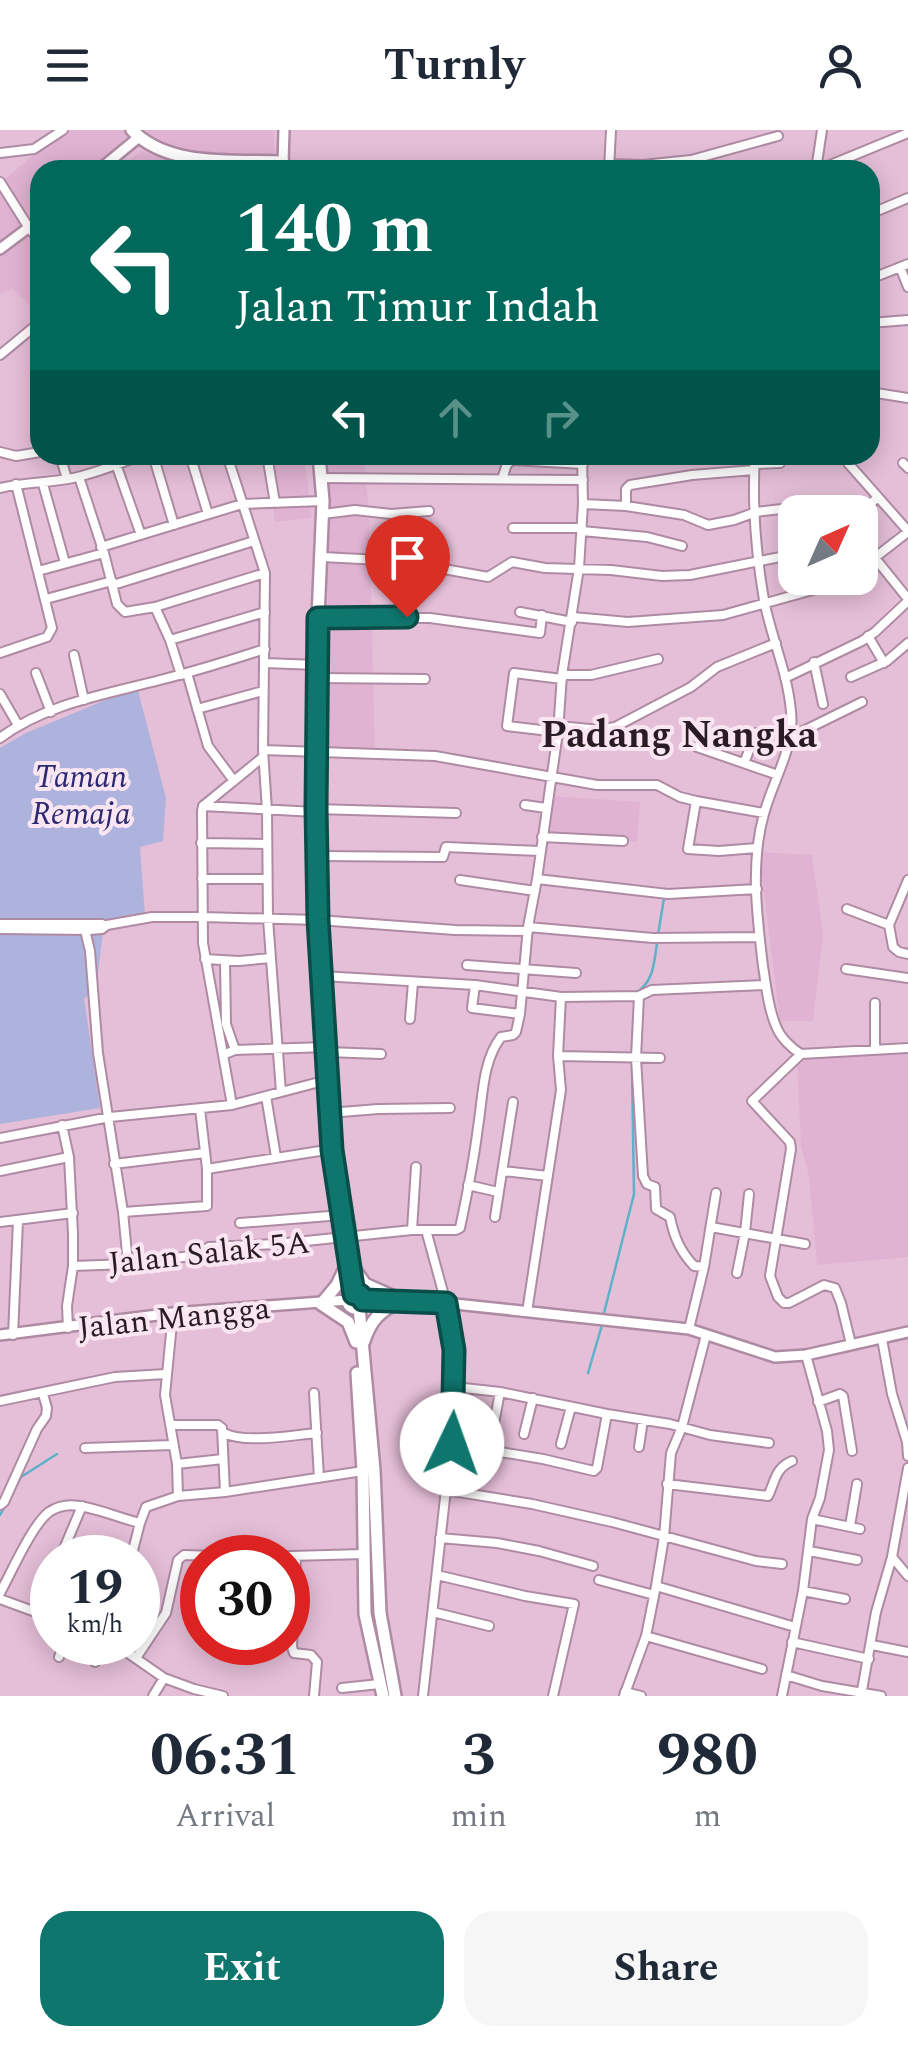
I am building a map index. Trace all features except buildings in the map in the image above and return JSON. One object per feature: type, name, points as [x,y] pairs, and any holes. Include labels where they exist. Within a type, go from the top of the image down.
[{"type":"main road","points":[[137,133],[165,150],[216,160]]},
{"type":"main road","points":[[320,465],[323,507],[318,618],[318,920],[332,1150],[359,1344],[365,1614],[381,1690]]},
{"type":"main road","points":[[348,1261],[365,1284],[401,1301]]},
{"type":"main road","points":[[348,1261],[321,1304],[348,1322],[359,1344],[374,1470],[380,1614],[396,1696]]},
{"type":"main road","points":[[359,1344],[374,1318],[401,1301]]},
{"type":"main road","points":[[365,1614],[380,1614]]},
{"type":"street","points":[[0,153],[34,149],[63,130]]},
{"type":"street","points":[[284,130],[284,160]]},
{"type":"street","points":[[609,160],[611,130]]},
{"type":"street","points":[[818,160],[822,130]]},
{"type":"street","points":[[109,160],[137,133]]},
{"type":"street","points":[[841,160],[908,133]]},
{"type":"street","points":[[706,160],[778,136]]},
{"type":"street","points":[[0,182],[29,228],[0,250]]},
{"type":"street","points":[[880,210],[908,198]]},
{"type":"street","points":[[880,274],[904,266],[908,287]]},
{"type":"street","points":[[880,323],[908,320]]},
{"type":"street","points":[[0,355],[30,330]]},
{"type":"street","points":[[880,394],[908,398]]},
{"type":"street","points":[[0,452],[16,456],[30,454]]},
{"type":"street","points":[[63,465],[67,479]]},
{"type":"street","points":[[0,488],[78,477],[113,465]]},
{"type":"street","points":[[116,465],[141,535]]},
{"type":"street","points":[[156,465],[174,525]]},
{"type":"street","points":[[193,465],[208,514]]},
{"type":"street","points":[[229,465],[265,573],[263,754],[268,918],[282,1092]]},
{"type":"street","points":[[269,465],[275,504]]},
{"type":"street","points":[[502,478],[507,465]]},
{"type":"street","points":[[422,1696],[438,1576],[455,1388],[454,1350],[446,1303],[426,1230],[460,1228],[486,1068],[501,1036],[516,1032],[520,1014],[528,929],[580,568],[582,465]]},
{"type":"street","points":[[626,506],[626,489],[630,485],[745,465]]},
{"type":"street","points":[[755,465],[764,603],[792,712],[791,736],[764,813],[757,848],[760,937],[776,1026],[801,1054],[908,1048]]},
{"type":"street","points":[[850,465],[875,495]]},
{"type":"street","points":[[78,477],[103,550],[116,604],[125,612],[137,612],[265,573]]},
{"type":"street","points":[[321,478],[583,480]]},
{"type":"street","points":[[0,653],[50,634],[52,624],[16,484]]},
{"type":"street","points":[[43,484],[65,563]]},
{"type":"street","points":[[878,499],[908,532],[878,555]]},
{"type":"street","points":[[38,570],[242,504],[391,514],[430,511]]},
{"type":"street","points":[[584,504],[626,506],[684,516],[708,525],[778,509]]},
{"type":"street","points":[[514,528],[582,530],[647,537],[682,546]]},
{"type":"street","points":[[46,598],[254,541]]},
{"type":"street","points":[[322,557],[400,562],[488,577],[512,562],[662,576],[690,575],[778,558]]},
{"type":"street","points":[[784,678],[868,636],[908,600],[878,563]]},
{"type":"street","points":[[520,612],[628,622],[723,615],[793,595]]},
{"type":"street","points":[[154,607],[184,674],[208,746],[234,781]]},
{"type":"street","points":[[170,640],[265,612]]},
{"type":"street","points":[[318,618],[430,618],[540,632],[542,615]]},
{"type":"street","points":[[868,636],[884,663]]},
{"type":"street","points":[[851,677],[884,663],[908,642]]},
{"type":"street","points":[[658,659],[591,675],[562,677],[514,672],[507,726],[600,730],[615,727],[708,675],[776,643]]},
{"type":"street","points":[[0,738],[18,725],[84,700],[266,649]]},
{"type":"street","points":[[74,655],[84,700]]},
{"type":"street","points":[[264,662],[318,672],[425,679]]},
{"type":"street","points":[[814,662],[822,704]]},
{"type":"street","points":[[36,674],[51,712]]},
{"type":"street","points":[[196,709],[263,691]]},
{"type":"street","points":[[0,694],[18,725]]},
{"type":"street","points":[[791,736],[862,702]]},
{"type":"street","points":[[744,763],[756,733]]},
{"type":"street","points":[[697,747],[778,775]]},
{"type":"street","points":[[232,1105],[205,959],[203,806],[263,754],[435,756],[597,785],[653,785],[680,797],[764,813]]},
{"type":"street","points":[[696,801],[688,850],[757,848]]},
{"type":"street","points":[[525,805],[546,808]]},
{"type":"street","points":[[203,806],[456,813]]},
{"type":"street","points":[[542,837],[624,842]]},
{"type":"street","points":[[201,844],[267,844]]},
{"type":"street","points":[[316,856],[443,857],[446,847],[540,851]]},
{"type":"street","points":[[202,879],[267,879]]},
{"type":"street","points":[[537,879],[664,894],[756,889]]},
{"type":"street","points":[[460,880],[536,891]]},
{"type":"street","points":[[908,880],[890,925],[893,947],[908,954]]},
{"type":"street","points":[[847,909],[890,925]]},
{"type":"street","points":[[0,926],[106,925],[152,917],[202,916],[657,938],[760,937]]},
{"type":"street","points":[[0,926],[85,930],[106,925]]},
{"type":"street","points":[[85,930],[128,1264]]},
{"type":"street","points":[[205,959],[270,958]]},
{"type":"street","points":[[226,961],[226,1024],[235,1050]]},
{"type":"street","points":[[467,965],[576,973]]},
{"type":"street","points":[[846,969],[908,978]]},
{"type":"street","points":[[322,976],[475,985],[561,998],[766,985]]},
{"type":"street","points":[[410,1019],[413,982]]},
{"type":"street","points":[[475,985],[472,1008],[520,1014]]},
{"type":"street","points":[[635,996],[643,1176],[646,1184],[655,1187],[656,1208],[670,1217],[674,1238],[685,1256],[694,1266],[704,1266]]},
{"type":"street","points":[[527,1312],[560,1090],[561,998]]},
{"type":"street","points":[[874,1003],[875,1050]]},
{"type":"street","points":[[224,1054],[280,1047],[381,1054]]},
{"type":"street","points":[[801,1054],[752,1101],[790,1145],[770,1276],[784,1304],[832,1286],[841,1303],[851,1344]]},
{"type":"street","points":[[558,1056],[660,1058]]},
{"type":"street","points":[[0,1138],[110,1117],[232,1105],[327,1080]]},
{"type":"street","points":[[266,1096],[276,1158]]},
{"type":"street","points":[[495,1217],[514,1102]]},
{"type":"street","points":[[329,1113],[450,1108]]},
{"type":"street","points":[[123,1212],[208,1204],[200,1109]]},
{"type":"street","points":[[62,1126],[69,1158],[72,1213],[68,1328]]},
{"type":"street","points":[[206,1169],[332,1150]]},
{"type":"street","points":[[114,1164],[205,1153]]},
{"type":"street","points":[[0,1171],[69,1158]]},
{"type":"street","points":[[412,1230],[416,1167]]},
{"type":"street","points":[[502,1171],[548,1176]]},
{"type":"street","points":[[468,1185],[498,1192]]},
{"type":"street","points":[[689,1329],[716,1193]]},
{"type":"street","points":[[737,1273],[748,1194]]},
{"type":"street","points":[[0,1222],[72,1213]]},
{"type":"street","points":[[240,1222],[342,1215]]},
{"type":"street","points":[[12,1335],[18,1221]]},
{"type":"street","points":[[711,1227],[805,1244]]},
{"type":"street","name":"Jalan Salak 5A","points":[[73,1266],[198,1255],[209,1248],[426,1230]]},
{"type":"street","name":"Jalan Mangga","points":[[0,1335],[173,1313],[401,1301],[689,1329],[776,1357],[806,1355],[908,1332]]},
{"type":"street","points":[[173,1313],[165,1395],[178,1496]]},
{"type":"street","points":[[641,1696],[625,1694],[646,1636],[655,1590],[664,1537],[670,1453],[682,1428],[706,1334]]},
{"type":"street","points":[[882,1339],[908,1456]]},
{"type":"street","points":[[782,1696],[803,1592],[812,1519],[829,1450],[806,1355]]},
{"type":"street","points":[[0,1401],[114,1377],[166,1374]]},
{"type":"street","points":[[455,1388],[500,1392],[769,1442]]},
{"type":"street","points":[[489,1450],[500,1392]]},
{"type":"street","points":[[314,1393],[320,1478]]},
{"type":"street","points":[[0,1506],[46,1416],[43,1394]]},
{"type":"street","points":[[818,1402],[842,1394],[852,1451]]},
{"type":"street","points":[[524,1434],[534,1398]]},
{"type":"street","points":[[562,1444],[571,1406]]},
{"type":"street","points":[[452,1444],[594,1471],[606,1414]]},
{"type":"street","points":[[638,1447],[643,1420]]},
{"type":"street","points":[[827,1431],[848,1423]]},
{"type":"street","points":[[171,1425],[218,1426],[232,1437],[246,1438],[317,1434]]},
{"type":"street","points":[[224,1432],[226,1492]]},
{"type":"street","points":[[85,1448],[172,1445]]},
{"type":"street","points":[[176,1464],[223,1459]]},
{"type":"street","points":[[667,1484],[768,1496],[774,1477],[792,1462]]},
{"type":"street","points":[[862,1694],[908,1468]]},
{"type":"street","points":[[137,1535],[146,1506],[178,1496],[363,1471]]},
{"type":"street","points":[[850,1526],[857,1484]]},
{"type":"street","points":[[446,1490],[612,1522],[756,1562],[782,1564]]},
{"type":"street","points":[[30,1608],[0,1596],[45,1516],[63,1506],[82,1506],[140,1522]]},
{"type":"street","points":[[70,1535],[82,1506]]},
{"type":"street","points":[[812,1519],[860,1529]]},
{"type":"street","points":[[440,1538],[539,1551],[593,1566]]},
{"type":"street","points":[[809,1551],[857,1560]]},
{"type":"street","points":[[310,1556],[364,1554]]},
{"type":"street","points":[[892,1557],[908,1576]]},
{"type":"street","points":[[160,1624],[169,1608],[180,1559]]},
{"type":"street","points":[[438,1576],[574,1604],[553,1696]]},
{"type":"street","points":[[599,1580],[655,1590],[795,1627]]},
{"type":"street","points":[[803,1592],[845,1599]]},
{"type":"street","points":[[433,1612],[489,1626]]},
{"type":"street","points":[[646,1636],[762,1668]]},
{"type":"street","points":[[792,1642],[869,1659]]},
{"type":"street","points":[[872,1645],[908,1652]]},
{"type":"street","points":[[310,1655],[317,1662],[314,1696]]},
{"type":"street","points":[[146,1665],[164,1678],[217,1695]]},
{"type":"street","points":[[786,1675],[881,1696]]},
{"type":"street","points":[[154,1696],[164,1678]]},
{"type":"street","points":[[342,1688],[381,1690]]},
{"type":"shaded area","points":[[64,130],[126,130],[129,134],[104,160],[30,160],[30,225],[0,242],[0,183]]},
{"type":"shaded area","points":[[145,130],[273,130],[275,154],[223,156],[159,142]]},
{"type":"shaded area","points":[[142,151],[166,160],[129,160]]},
{"type":"shaded area","points":[[26,236],[30,240],[30,305],[12,288],[0,295],[0,250]]},
{"type":"shaded area","points":[[266,465],[305,465],[312,518],[275,522]]},
{"type":"shaded area","points":[[322,465],[365,465],[375,754],[327,752],[328,524]]},
{"type":"shaded area","points":[[550,796],[640,802],[637,842],[544,833]]},
{"type":"shaded area","points":[[759,852],[812,855],[823,935],[813,1021],[780,1021]]},
{"type":"shaded area","points":[[908,1051],[908,1257],[817,1265],[809,1176],[801,1146],[797,1061],[802,1057]]},
{"type":"green space","name":"Taman Remaja","points":[[137,687],[166,798],[163,841],[140,847],[145,917],[104,924],[96,990],[84,998],[100,1108],[0,1124],[0,748],[26,733]]},
{"type":"waterway","points":[[658,935],[664,898]]},
{"type":"waterway","points":[[636,993],[650,977],[657,943]]},
{"type":"waterway","points":[[632,1045],[635,1005]]},
{"type":"waterway","points":[[603,1317],[634,1194],[632,1067]]},
{"type":"waterway","points":[[588,1373],[602,1325]]},
{"type":"waterway","points":[[0,1515],[21,1477],[57,1454]]},
{"type":"district","name":"Padang Nangka","points":[[679,734]]},
{"type":"route","points":[[407,617],[318,618],[318,920],[332,1150],[354,1294],[363,1300],[446,1303],[454,1350],[452,1444]]}]
